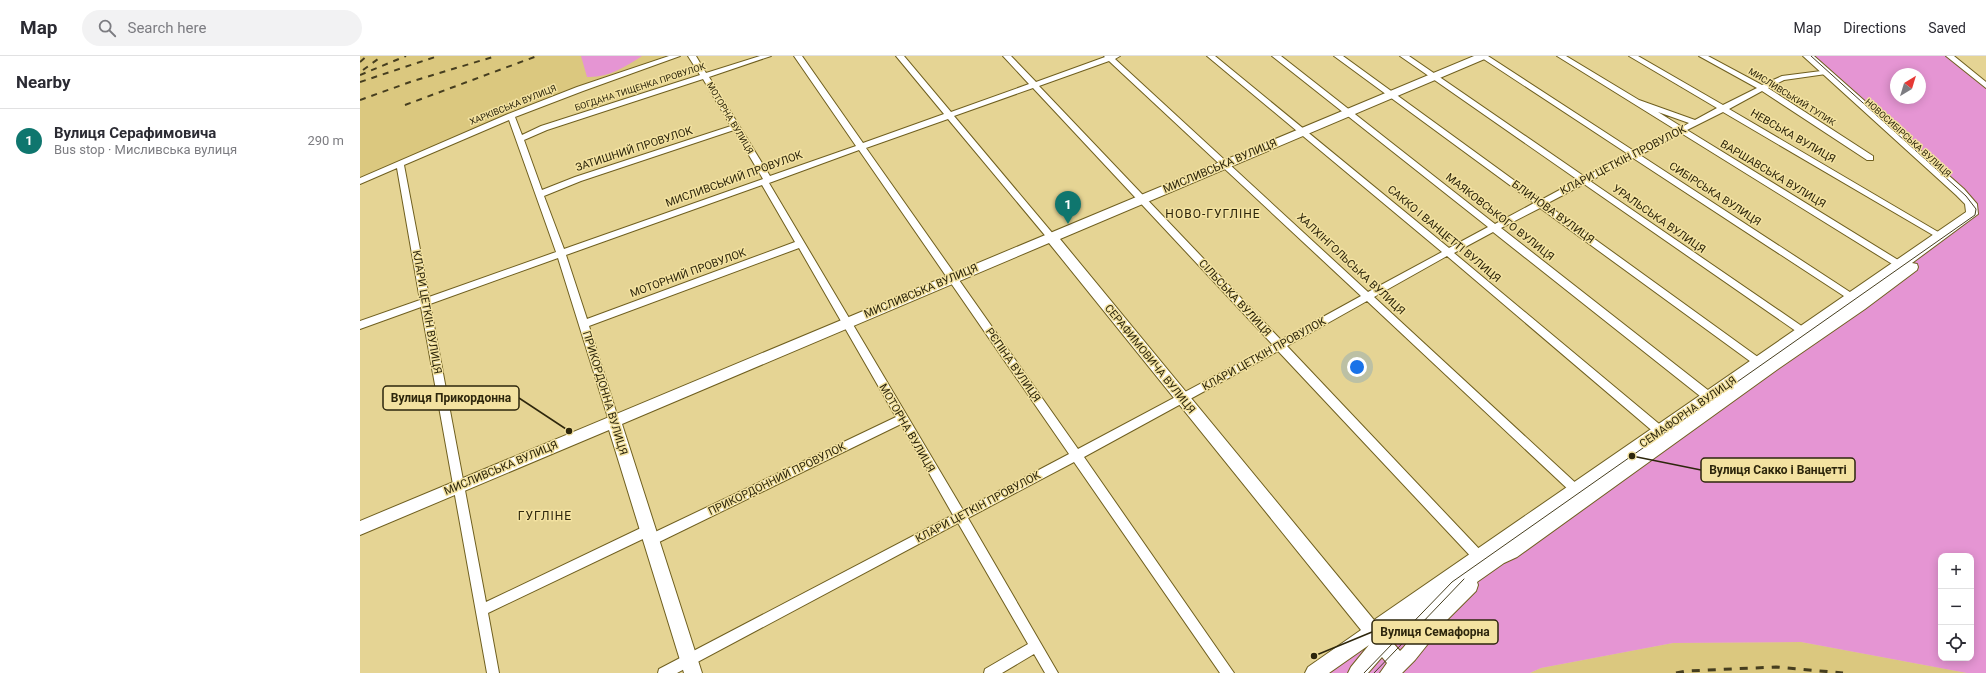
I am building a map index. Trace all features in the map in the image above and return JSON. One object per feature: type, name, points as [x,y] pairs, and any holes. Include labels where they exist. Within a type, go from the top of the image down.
[{"type":"main road","name":"МИСЛИВСЬКА ВУЛИЦЯ","points":[[360,528],[1483,56]]},
{"type":"main road","name":"НОВОСИБІРСЬКА ВУЛИЦЯ","points":[[1808,56],[1969,202],[1972,212],[1968,222]]},
{"type":"main road","name":"НОВОСИБІРСЬКА ВУЛИЦЯ","points":[[1816,56],[1972,195],[1978,202],[1982,213],[1981,217],[1968,222]]},
{"type":"main road","name":"СЕМАФОРНА ВУЛИЦЯ","points":[[1394,668],[1409,654],[1429,628],[1463,592],[1511,552],[1762,366],[1803,332],[1854,298],[1941,236],[1968,222]]},
{"type":"main road","name":"СЕМАФОРНА ВУЛИЦЯ","points":[[1376,638],[1480,558],[1709,397],[1860,306],[1968,222]]},
{"type":"main road","name":"СЕРАФИМОВИЧА ВУЛИЦЯ","points":[[1051,237],[1376,638],[1394,668]]},
{"type":"main road","name":"ПРИКОРДОННА ВУЛИЦЯ","points":[[614,421],[691,667]]},
{"type":"main road","name":"СЕМАФОРНА ВУЛИЦЯ","points":[[1314,673],[1376,638],[1400,627],[1498,558],[1511,552]]},
{"type":"main road","points":[[1357,673],[1376,638]]},
{"type":"street","name":"ХАРКІВСЬКА ВУЛИЦЯ","points":[[360,181],[511,116],[580,89],[676,56]]},
{"type":"street","name":"МОТОРНА ВУЛИЦЯ","points":[[692,56],[736,127],[800,244],[1052,673]]},
{"type":"street","name":"БОГДАНА ТИЩЕНКА ПРОВУЛОК","points":[[520,139],[544,128],[706,77],[767,56]]},
{"type":"street","name":"РЄПІНА ВУЛИЦЯ","points":[[798,56],[1228,673]]},
{"type":"street","name":"СЕРАФИМОВИЧА ВУЛИЦЯ","points":[[900,56],[1051,237]]},
{"type":"street","name":"СІЛЬСЬКА ВУЛИЦЯ","points":[[1007,56],[1033,86],[1142,199],[1480,558]]},
{"type":"street","name":"САККО І ВАНЦЕТТІ ВУЛИЦЯ","points":[[1211,56],[1448,252],[1660,431]]},
{"type":"street","name":"МАЯКОВСЬКОГО ВУЛИЦЯ","points":[[1276,56],[1709,397]]},
{"type":"street","name":"БЛИНОВА ВУЛИЦЯ","points":[[1338,56],[1762,366]]},
{"type":"street","name":"УРАЛЬСЬКА ВУЛИЦЯ","points":[[1404,56],[1803,332]]},
{"type":"street","name":"СИБІРСЬКА ВУЛИЦЯ","points":[[1483,56],[1854,298]]},
{"type":"street","name":"ВАРШАВСЬКА ВУЛИЦЯ","points":[[1561,56],[1900,265]]},
{"type":"street","name":"НЕВСЬКА ВУЛИЦЯ","points":[[1633,56],[1941,236]]},
{"type":"street","name":"МИСЛИВСЬКИЙ ТУПИК","points":[[1702,56],[1762,88],[1870,158]]},
{"type":"street","points":[[1950,56],[1986,86]]},
{"type":"street","name":"МИСЛИВСЬКИЙ ПРОВУЛОК","points":[[360,326],[1111,57]]},
{"type":"street","name":"ХАЛХІНГОЛЬСЬКА ВУЛИЦЯ","points":[[1111,57],[1576,490]]},
{"type":"street","name":"КЛАРИ ЦЕТКІН ПРОВУЛОК","points":[[664,673],[691,667],[960,517],[1183,398],[1448,252],[1680,130],[1786,77],[1826,72]]},
{"type":"street","name":"ВАРШАВСЬКА ВУЛИЦЯ","points":[[1636,102],[1696,123]]},
{"type":"street","name":"ПРИКОРДОННА ВУЛИЦЯ","points":[[511,116],[561,254],[614,421]]},
{"type":"street","name":"ЗАТИШНИЙ ПРОВУЛОК","points":[[540,194],[578,179],[736,127]]},
{"type":"street","name":"КЛАРИ ЦЕТКІН ВУЛИЦЯ","points":[[400,164],[493,673]]},
{"type":"street","name":"МОТОРНИЙ ПРОВУЛОК","points":[[584,324],[800,244]]},
{"type":"street","name":"ПРИКОРДОННИЙ ПРОВУЛОК","points":[[482,610],[650,535],[902,418]]},
{"type":"street","points":[[990,673],[1036,646]]},
{"type":"shaded area","points":[[360,56],[670,56],[578,88],[360,178]]},
{"type":"shaded area","points":[[581,56],[642,56],[623,68],[609,74],[587,77]]},
{"type":"shaded area","points":[[1808,56],[1950,56],[1986,86],[1986,673],[1967,673],[1801,642],[1673,643],[1541,668],[1530,673],[1314,673],[1967,215],[1969,202]]},
{"type":"shaded area","points":[[1801,642],[1967,673],[1530,673],[1541,668],[1673,643]]},
{"type":"tram line","points":[[1364,673],[1452,582],[1975,215],[1976,209],[1966,196],[1811,56]]},
{"type":"tram line","points":[[1374,673],[1464,579]]},
{"type":"railway","points":[[360,62],[367,56]]},
{"type":"railway","points":[[363,70],[382,56]]},
{"type":"railway","points":[[360,75],[406,56]]},
{"type":"railway","points":[[360,82],[438,56]]},
{"type":"railway","points":[[360,100],[413,81],[496,56]]},
{"type":"railway","points":[[405,105],[537,56]]},
{"type":"railway","points":[[1676,673],[1686,671],[1776,667],[1843,673]]},
{"type":"place","name":"Вулиця Серафимовича","points":[[1068,224]]},
{"type":"place","name":"Вулиця Прикордонна","points":[[569,431]]},
{"type":"place","name":"Вулиця Сакко і Ванцетті","points":[[1632,456]]},
{"type":"place","name":"Вулиця Семафорна","points":[[1314,656]]},
{"type":"district","name":"НОВО-ГУГЛІНЕ","points":[[1213,214]]},
{"type":"district","name":"ГУГЛІНЕ","points":[[545,516]]}]
